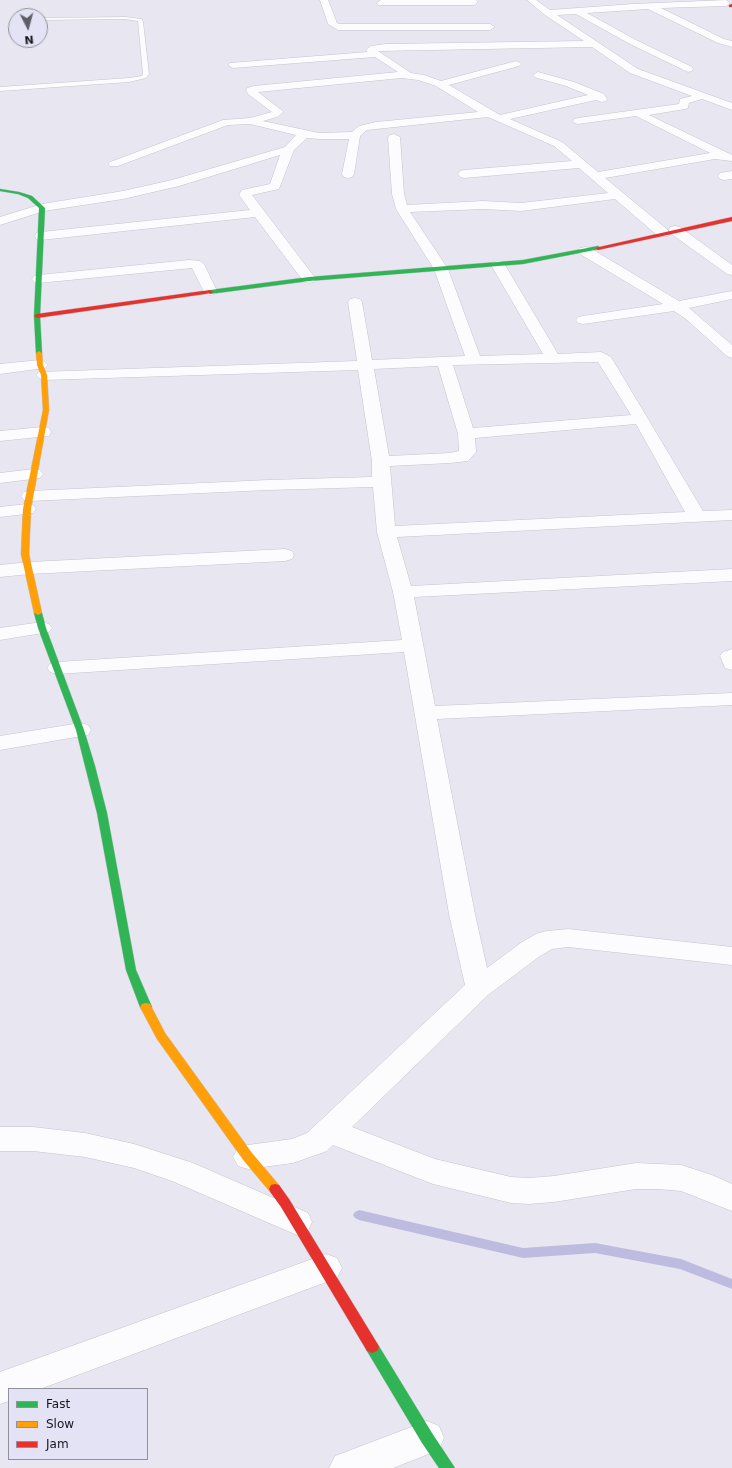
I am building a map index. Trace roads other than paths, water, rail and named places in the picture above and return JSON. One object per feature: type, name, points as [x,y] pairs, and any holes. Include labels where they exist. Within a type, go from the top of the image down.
[{"type":"street","points":[[324,0],[334,26],[490,27]]},
{"type":"street","points":[[531,0],[630,68],[703,96],[729,104]]},
{"type":"street","points":[[387,27],[381,1],[477,7],[490,27],[507,45]]},
{"type":"street","points":[[412,2],[428,27]]},
{"type":"street","points":[[548,13],[648,6],[728,4]]},
{"type":"street","points":[[648,6],[721,41],[732,44]]},
{"type":"street","points":[[579,12],[633,42],[688,69]]},
{"type":"street","points":[[596,44],[507,45],[371,50],[409,75],[440,84],[489,114],[558,144],[618,195],[669,231],[732,271]]},
{"type":"street","points":[[234,65],[376,54]]},
{"type":"street","points":[[440,84],[516,64]]},
{"type":"street","points":[[114,164],[227,122],[250,121],[273,116],[279,112],[252,92],[251,90],[254,89],[409,75]]},
{"type":"street","points":[[538,76],[570,84],[600,96],[618,116]]},
{"type":"street","points":[[501,118],[600,96]]},
{"type":"street","points":[[578,121],[684,106],[684,101],[703,96]]},
{"type":"street","points":[[637,113],[729,157]]},
{"type":"street","points":[[348,174],[355,135],[363,128],[376,125],[489,114]]},
{"type":"street","points":[[250,121],[304,134],[319,136],[355,135]]},
{"type":"street","points":[[304,134],[289,149],[280,169],[275,186],[246,193],[245,195],[309,279]]},
{"type":"street","points":[[394,137],[398,194],[402,209],[441,269],[474,360]]},
{"type":"street","points":[[0,220],[42,208],[123,195],[175,183],[289,149]]},
{"type":"street","points":[[595,176],[715,156],[729,157]]},
{"type":"street","points":[[464,174],[582,164]]},
{"type":"street","points":[[0,190],[20,193],[38,203],[42,208],[37,316],[46,410],[29,503],[25,554],[30,568],[34,598],[42,628],[80,730],[102,813],[131,970],[144,1003],[161,1036],[291,1213],[326,1268],[427,1438],[448,1468]]},
{"type":"street","points":[[402,209],[483,205],[514,208],[618,195]]},
{"type":"street","points":[[41,236],[258,213]]},
{"type":"street","points":[[37,316],[210,291],[309,279],[498,265],[555,258],[621,244],[669,231],[732,220]]},
{"type":"street","points":[[585,251],[678,306],[732,353]]},
{"type":"street","points":[[39,279],[195,264],[199,267],[210,291]]},
{"type":"street","points":[[498,265],[552,358]]},
{"type":"street","points":[[583,320],[678,306],[732,295]]},
{"type":"street","points":[[355,302],[381,461],[381,482],[386,532],[403,592],[462,914],[479,988]]},
{"type":"street","points":[[0,369],[42,370],[366,365],[444,361],[601,357],[606,360],[641,418],[697,517]]},
{"type":"street","points":[[381,461],[462,457],[468,452],[466,434],[444,361]]},
{"type":"street","points":[[466,434],[641,418]]},
{"type":"street","points":[[0,436],[43,432]]},
{"type":"street","points":[[0,478],[34,474]]},
{"type":"street","points":[[0,512],[29,503],[268,485],[381,482]]},
{"type":"street","points":[[386,532],[732,515]]},
{"type":"street","points":[[0,571],[30,568],[285,555]]},
{"type":"street","points":[[403,592],[732,575]]},
{"type":"street","points":[[0,634],[42,628]]},
{"type":"street","points":[[57,668],[412,646]]},
{"type":"street","points":[[732,655],[730,656],[732,664]]},
{"type":"street","points":[[424,713],[732,699]]},
{"type":"street","points":[[0,743],[80,730]]},
{"type":"street","points":[[256,1166],[317,1142],[479,988],[531,949],[547,940],[568,938],[732,956]]},
{"type":"street","points":[[329,1131],[433,1171],[511,1190],[529,1191],[554,1189],[636,1176],[658,1176],[681,1178],[701,1184],[732,1198]]},
{"type":"street","points":[[0,1139],[33,1139],[85,1145],[134,1156],[182,1172],[291,1213]]},
{"type":"street","points":[[0,1388],[326,1268]]},
{"type":"street","points":[[347,1468],[427,1438]]},
{"type":"lane","points":[[0,89],[129,80],[144,77],[146,74],[140,20],[125,18],[48,19]]},
{"type":"waterway","points":[[359,1215],[523,1253],[595,1248],[681,1264],[732,1284]]}]
